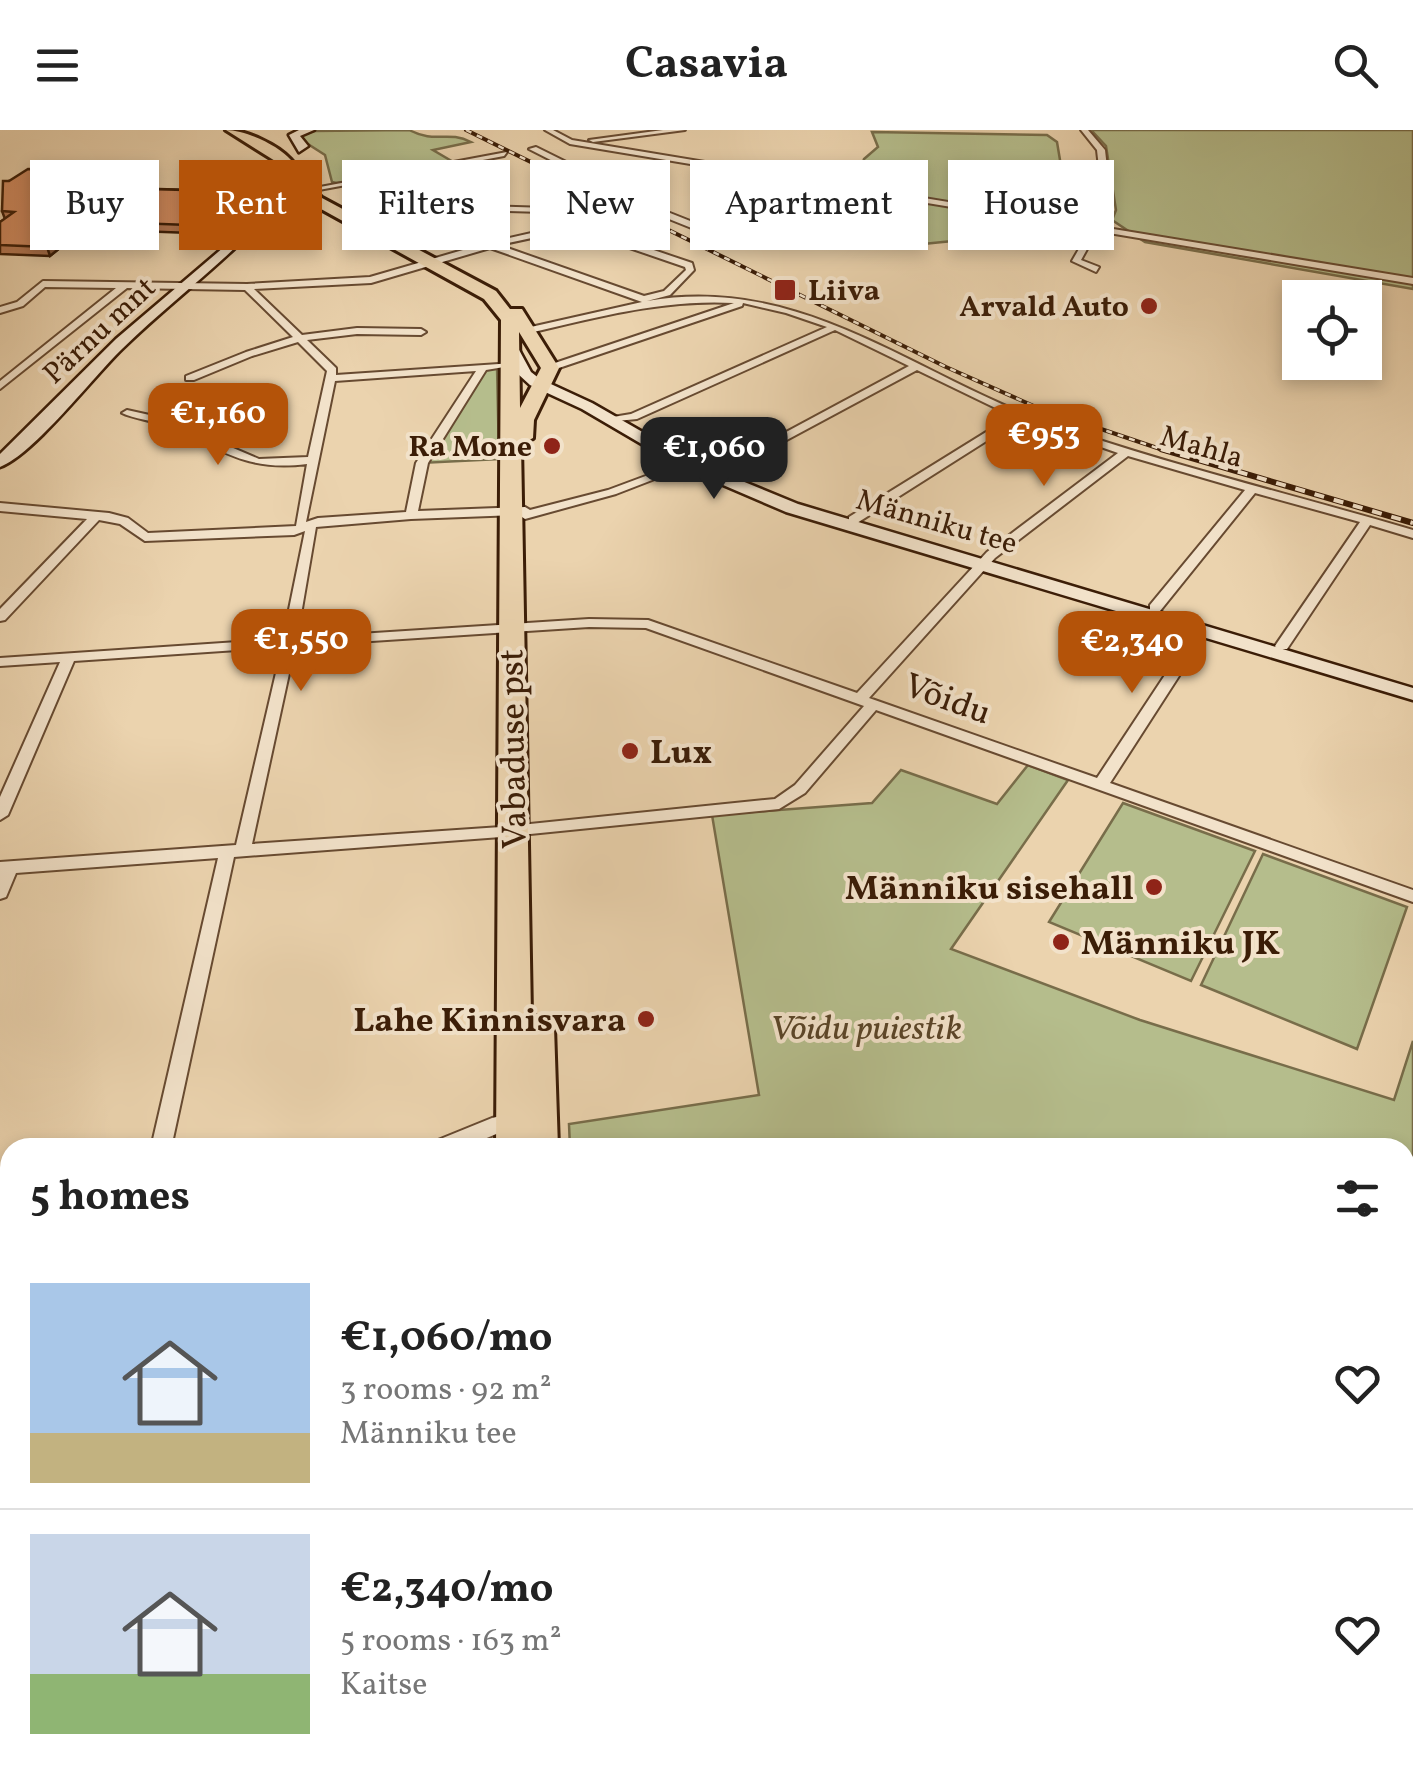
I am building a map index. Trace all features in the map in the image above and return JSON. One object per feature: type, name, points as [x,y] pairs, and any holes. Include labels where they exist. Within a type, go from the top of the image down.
[{"type":"highway","points":[[232,130],[249,135],[284,160]]},
{"type":"highway","points":[[249,135],[273,132],[299,148],[303,160]]},
{"type":"highway","name":"Männiku tee","points":[[322,187],[499,303],[510,320],[512,358]]},
{"type":"highway","name":"Männiku tee","points":[[436,262],[508,302],[543,370]]},
{"type":"highway","name":"Vabaduse pst","points":[[512,358],[520,513]]},
{"type":"highway","name":"Vabaduse pst","points":[[527,1133],[520,513],[524,420],[543,370]]},
{"type":"street","points":[[273,132],[299,130]]},
{"type":"street","points":[[299,148],[303,146],[294,136],[309,130]]},
{"type":"street","points":[[548,130],[570,142],[690,162]]},
{"type":"street","points":[[682,130],[534,149],[690,224]]},
{"type":"street","points":[[1084,130],[1101,150],[1102,160]]},
{"type":"street","points":[[472,160],[504,154]]},
{"type":"street","points":[[1114,232],[1413,281]]},
{"type":"street","name":"Pärnu mnt","points":[[0,462],[122,342],[225,250]]},
{"type":"street","points":[[0,310],[20,304],[43,284],[246,287],[372,280],[474,250]]},
{"type":"street","points":[[504,250],[643,299],[674,289],[689,272],[689,265],[645,250]]},
{"type":"street","points":[[1081,250],[1076,261],[1096,269]]},
{"type":"street","points":[[0,386],[124,285]]},
{"type":"street","points":[[163,1138],[290,645],[310,529],[300,524],[332,378],[332,370],[246,287]]},
{"type":"street","name":"Mahla","points":[[525,331],[682,300],[744,302],[802,314],[1020,416],[1413,534]]},
{"type":"street","points":[[332,378],[483,367],[512,358],[543,370],[744,302]]},
{"type":"street","points":[[619,420],[835,327]]},
{"type":"street","points":[[190,378],[246,353],[298,336],[351,330],[421,332]]},
{"type":"street","name":"Männiku tee","points":[[512,358],[525,374],[543,370],[692,462],[818,518],[1155,608],[1413,684]]},
{"type":"street","points":[[717,474],[917,366]]},
{"type":"street","points":[[411,515],[422,463],[483,367]]},
{"type":"street","name":"Männiku tee","points":[[543,370],[587,406],[619,420]]},
{"type":"street","points":[[524,420],[552,406],[587,406]]},
{"type":"street","points":[[127,413],[154,415],[250,460],[271,464],[314,460]]},
{"type":"street","points":[[853,520],[1020,416]]},
{"type":"street","points":[[0,893],[5,868],[523,830],[778,804],[800,789],[984,562],[1128,451]]},
{"type":"street","points":[[0,507],[124,522],[145,537],[294,531],[306,526],[411,515],[520,513],[612,492],[692,462]]},
{"type":"street","name":"Männiku tee","points":[[717,474],[1201,632],[1413,694]]},
{"type":"street","points":[[1155,608],[1254,487]]},
{"type":"street","points":[[0,617],[95,516]]},
{"type":"street","points":[[1282,646],[1367,520]]},
{"type":"street","name":"Võidu","points":[[0,662],[590,623],[648,624],[1413,896]]},
{"type":"street","points":[[1101,784],[1201,632]]},
{"type":"street","points":[[0,814],[69,658]]},
{"type":"street","points":[[498,1138],[527,1133]]},
{"type":"green space","points":[[409,130],[471,142],[433,150],[450,160],[342,160],[342,182],[337,183],[332,182],[325,155],[297,137],[313,131]]},
{"type":"green space","points":[[1091,130],[1413,130],[1413,289],[1382,284],[1382,280],[1362,280],[1145,242],[1114,221],[1114,160],[1108,160],[1106,146]]},
{"type":"green space","points":[[872,132],[1047,135],[1057,142],[1060,160],[948,160],[948,242],[928,243],[928,160],[864,160],[878,147]]},
{"type":"green space","points":[[497,366],[499,459],[422,463],[483,367]]},
{"type":"green space","name":"Võidu puiestik","points":[[1028,765],[1068,780],[951,949],[1140,1020],[1394,1100],[1413,1041],[1413,1138],[570,1138],[569,1124],[759,1095],[712,815],[872,803],[901,770],[997,804]]},
{"type":"green space","name":"Männiku sisehall","points":[[1123,803],[1255,851],[1191,981],[1049,922]]},
{"type":"green space","points":[[1263,854],[1407,907],[1357,1049],[1201,985]]},
{"type":"building","points":[[30,169],[30,246],[0,245],[0,222],[14,212],[2,211],[3,181]]},
{"type":"building","points":[[159,189],[179,190],[179,225],[159,224]]},
{"type":"railway","points":[[466,130],[946,367],[1036,407],[1169,452]]},
{"type":"railway","points":[[1161,449],[1413,523]]},
{"type":"place","name":"Liiva","points":[[785,290]]},
{"type":"place","name":"Arvald Auto","points":[[1149,306]]},
{"type":"place","name":"Ra Mone","points":[[552,446]]},
{"type":"place","name":"Lux","points":[[630,751]]},
{"type":"place","name":"Männiku sisehall","points":[[1154,887]]},
{"type":"place","name":"Männiku JK","points":[[1061,942]]},
{"type":"place","name":"Lahe Kinnisvara","points":[[646,1019]]}]
